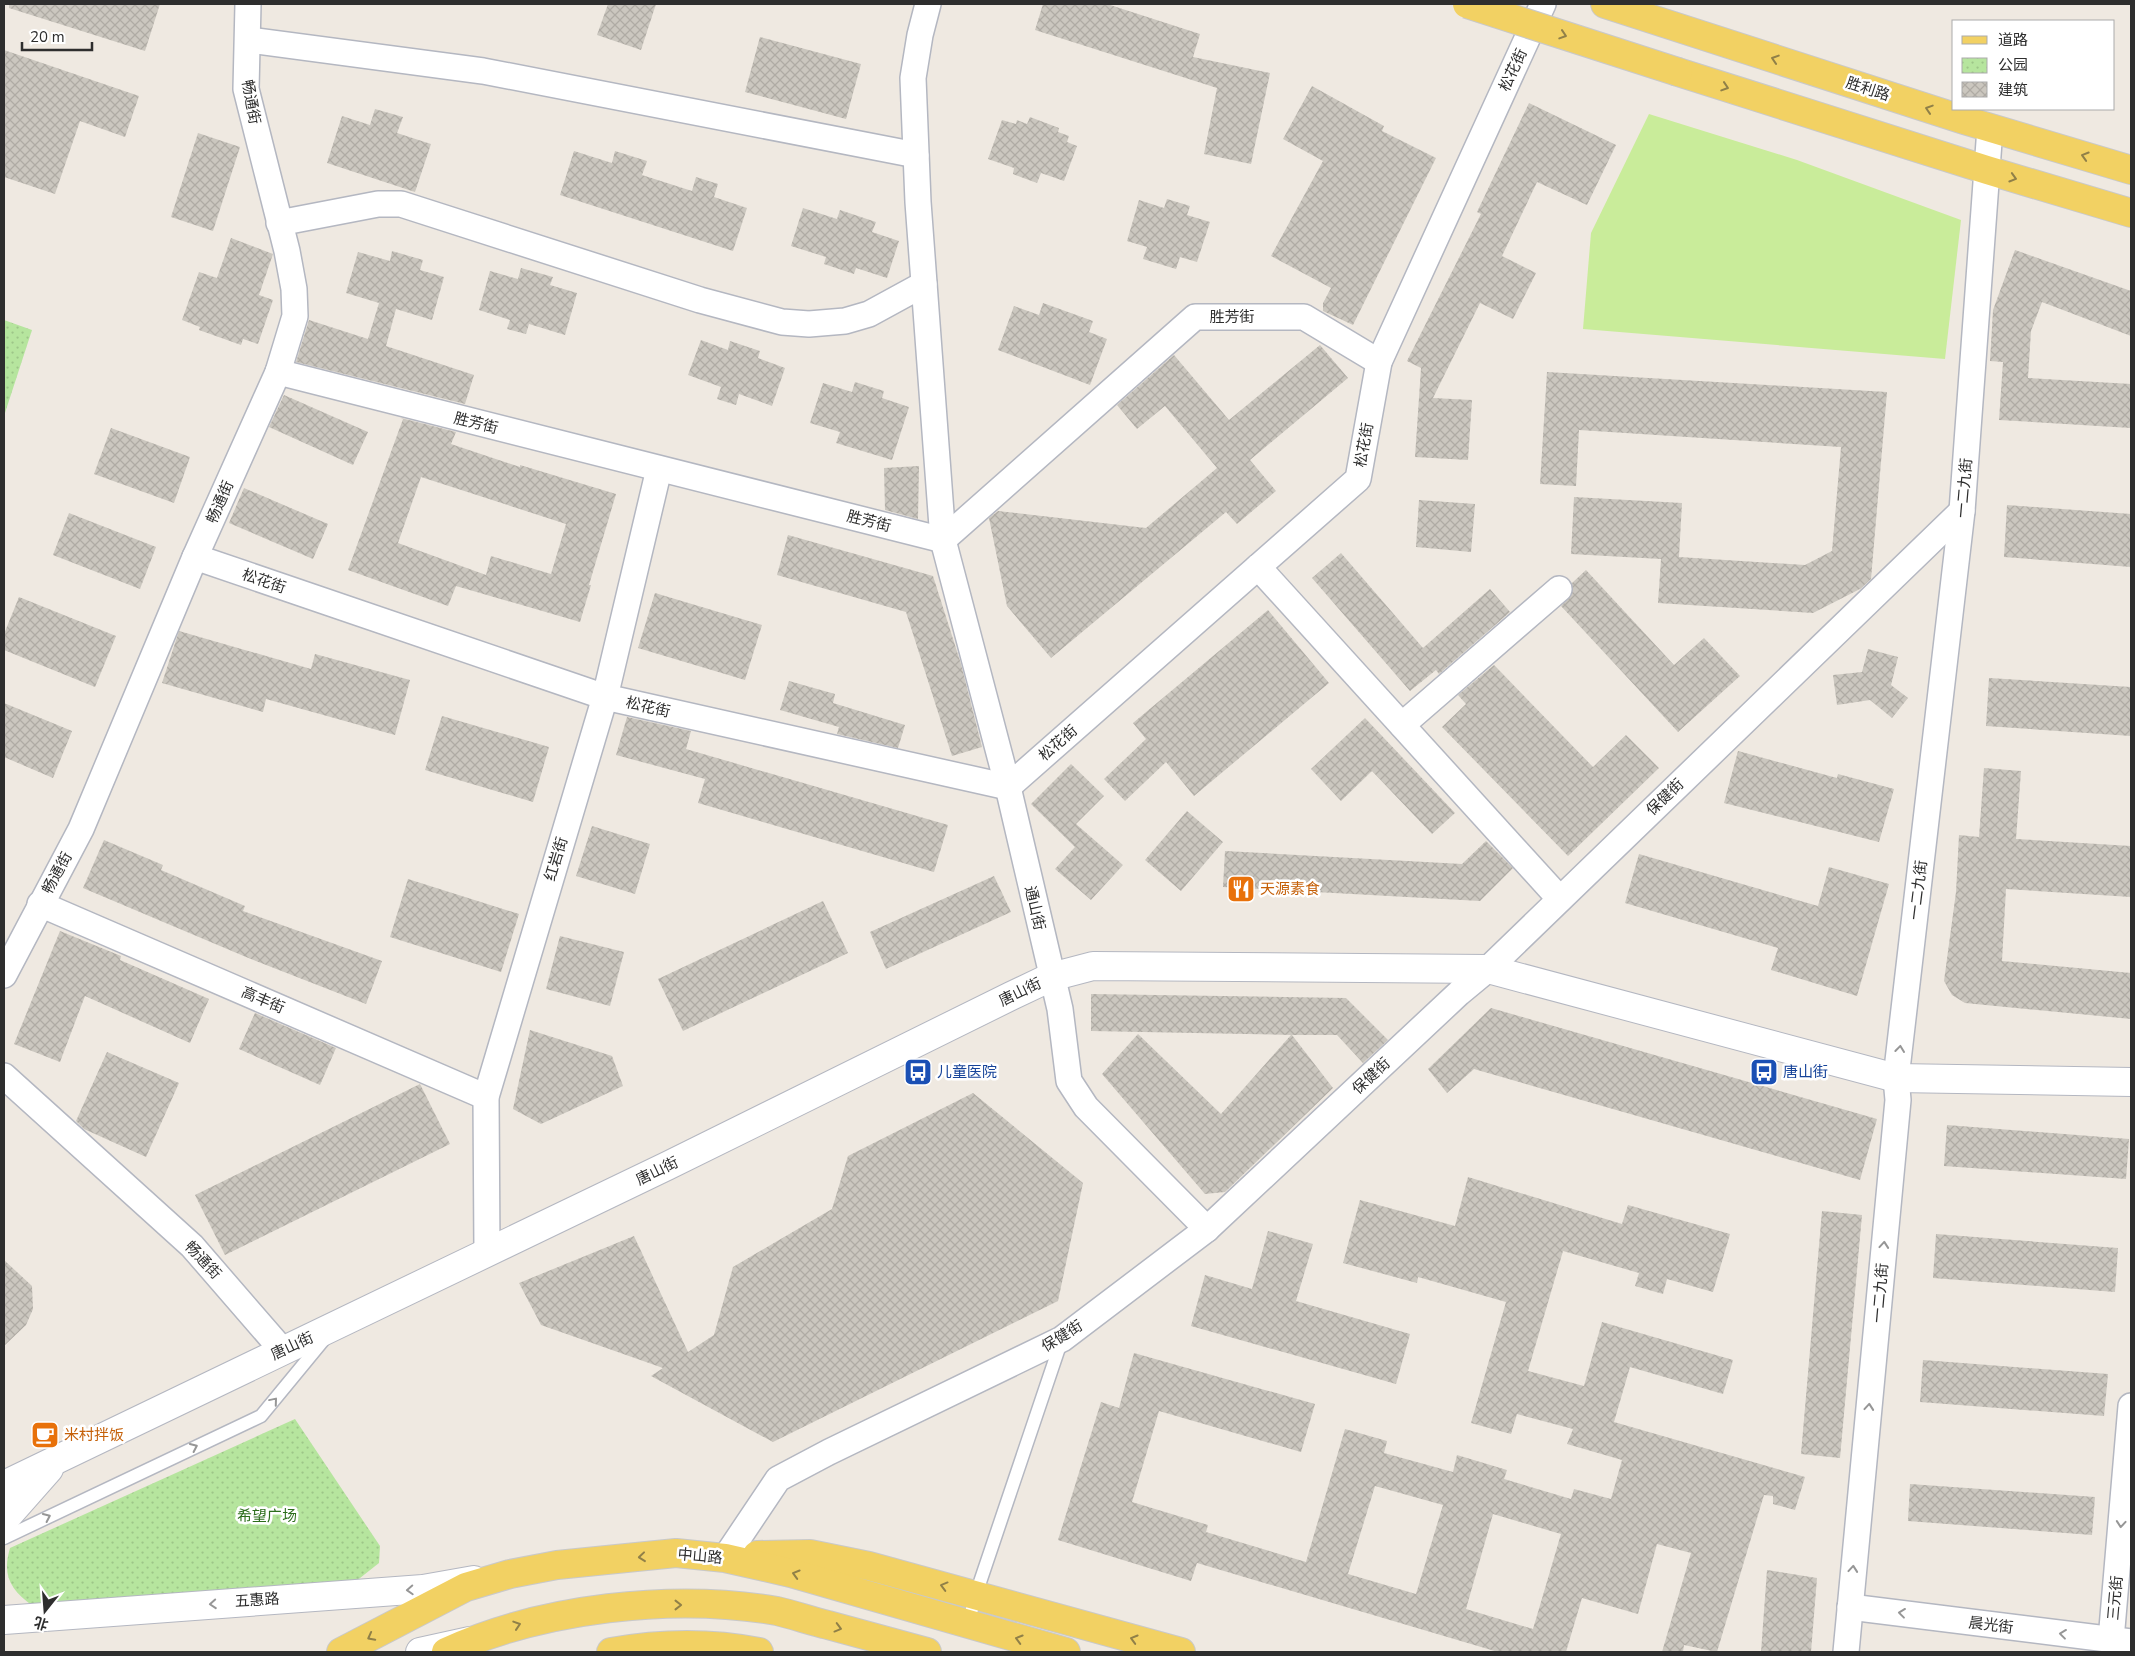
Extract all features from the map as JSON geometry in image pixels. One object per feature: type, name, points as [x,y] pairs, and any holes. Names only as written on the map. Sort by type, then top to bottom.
[{"type":"main road","points":[[1467,4],[1987,170],[2131,213]]},
{"type":"main road","name":"胜利路","points":[[1605,4],[1990,128],[2131,170]]},
{"type":"main road","name":"唐山街","points":[[4,1485],[487,1253],[1051,977],[1093,966],[1488,969],[1896,1078],[2131,1082]]},
{"type":"main road","points":[[4,1520],[58,1460]]},
{"type":"main road","name":"中山路","points":[[341,1652],[466,1586],[557,1564],[676,1553],[726,1558],[790,1573],[1066,1652]]},
{"type":"main road","points":[[726,1558],[770,1554],[810,1554],[868,1566],[976,1594],[1181,1652]]},
{"type":"main road","name":"五惠路","points":[[5,1618],[423,1589],[510,1574]]},
{"type":"main road","points":[[446,1652],[471,1641],[532,1620],[614,1608],[712,1605],[777,1612],[927,1652]]},
{"type":"main road","points":[[420,1652],[471,1641],[496,1652]]},
{"type":"main road","points":[[611,1652],[673,1644],[727,1646],[759,1652]]},
{"type":"street","name":"畅通街","points":[[4,974],[82,829],[195,557],[278,372],[295,316],[294,289],[287,251],[246,89],[246,52],[249,40],[248,4]]},
{"type":"street","name":"通山街","points":[[928,4],[920,35],[913,78],[924,284],[943,540],[1008,787],[1060,1010],[1069,1081],[1086,1107],[1207,1229]]},
{"type":"street","name":"松花街","points":[[195,557],[605,697],[1008,787],[1358,480],[1379,362],[1543,4]]},
{"type":"street","points":[[249,40],[483,71],[916,155]]},
{"type":"street","name":"一二九街","points":[[1846,1652],[1898,1100],[1896,1078],[1962,511],[1990,128]]},
{"type":"street","points":[[279,223],[378,204],[401,204],[700,300],[782,322],[808,324],[845,321],[869,314],[924,284]]},
{"type":"street","name":"胜芳街","points":[[278,372],[943,540],[1195,317],[1304,317],[1379,362]]},
{"type":"street","name":"红岩街","points":[[487,1253],[486,1096],[605,697],[659,469]]},
{"type":"street","name":"保健街","points":[[726,1558],[778,1478],[1062,1339],[1207,1229],[1459,993],[1488,969],[1559,898],[1962,511]]},
{"type":"street","points":[[1258,567],[1559,898]]},
{"type":"street","points":[[1402,725],[1559,589]]},
{"type":"street","name":"高丰街","points":[[40,904],[486,1096]]},
{"type":"street","name":"畅通街","points":[[4,1076],[192,1246],[283,1351]]},
{"type":"street","name":"三元街","points":[[2121,1641],[2131,1406]]},
{"type":"street","name":"晨光街","points":[[1850,1607],[2121,1641]]},
{"type":"lane","points":[[4,1538],[261,1416],[336,1325]]},
{"type":"lane","points":[[968,1624],[976,1594],[1062,1339]]},
{"type":"green space","points":[[1649,114],[1797,160],[1961,220],[1945,359],[1583,329],[1591,233]]},
{"type":"green space","points":[[4,320],[32,330],[4,416]]},
{"type":"green space","name":"希望广场","points":[[295,1419],[380,1546],[379,1563],[355,1582],[33,1606],[14,1588],[10,1581],[7,1566],[10,1548]]},
{"type":"building","points":[[9,4],[160,4],[145,51],[9,8]]},
{"type":"building","points":[[608,4],[656,4],[641,50],[597,35]]},
{"type":"building","points":[[1043,4],[1107,4],[1200,34],[1193,57],[1270,73],[1251,164],[1204,154],[1217,88],[1035,30]]},
{"type":"building","points":[[760,37],[861,64],[846,119],[745,92]]},
{"type":"building","points":[[4,50],[139,96],[125,137],[80,121],[55,194],[4,177]]},
{"type":"building","points":[[1312,86],[1384,126],[1382,131],[1436,158],[1353,325],[1323,311],[1323,303],[1331,288],[1271,256],[1323,161],[1283,139]]},
{"type":"building","points":[[1529,103],[1616,145],[1587,205],[1537,182],[1502,256],[1536,273],[1513,319],[1480,303],[1433,398],[1472,400],[1468,460],[1415,457],[1421,368],[1407,361],[1481,214],[1477,212]]},
{"type":"building","points":[[375,109],[403,117],[397,133],[431,144],[415,192],[327,163],[342,116],[370,125]]},
{"type":"building","points":[[1030,117],[1059,128],[1058,132],[1069,136],[1067,142],[1077,146],[1064,181],[1041,173],[1037,183],[1013,174],[1014,168],[988,159],[1002,120],[1016,124],[1017,120],[1027,124]]},
{"type":"building","points":[[198,133],[240,147],[213,231],[171,217]]},
{"type":"building","points":[[574,151],[612,163],[615,151],[647,161],[642,175],[692,191],[696,177],[718,184],[714,197],[747,208],[733,251],[560,195]]},
{"type":"building","points":[[1167,199],[1190,206],[1187,215],[1210,222],[1197,262],[1180,257],[1176,269],[1143,259],[1147,247],[1127,241],[1139,200],[1164,208]]},
{"type":"building","points":[[803,208],[837,219],[840,210],[876,222],[872,232],[899,241],[887,278],[856,268],[854,274],[824,264],[826,257],[791,246]]},
{"type":"building","points":[[231,238],[273,254],[259,295],[273,300],[258,344],[243,339],[241,345],[199,330],[200,327],[182,320],[199,272],[217,278]]},
{"type":"building","points":[[2015,250],[2131,291],[2131,336],[2042,302],[2031,331],[2028,378],[2131,384],[2131,428],[1999,420],[2003,362],[1990,361],[1993,310]]},
{"type":"building","points":[[392,251],[423,260],[420,270],[444,277],[432,320],[396,309],[386,346],[474,375],[465,404],[296,362],[309,320],[368,339],[379,303],[346,293],[358,252],[390,261]]},
{"type":"building","points":[[521,268],[553,277],[550,285],[577,293],[565,335],[529,324],[526,334],[507,329],[510,320],[479,310],[490,271],[518,279]]},
{"type":"building","points":[[1043,303],[1093,321],[1089,332],[1107,339],[1090,385],[998,350],[1014,306],[1039,315]]},
{"type":"building","points":[[701,340],[728,350],[730,341],[760,351],[758,358],[785,368],[772,406],[739,394],[736,405],[717,399],[721,387],[688,375]]},
{"type":"building","points":[[1320,345],[1348,378],[1250,460],[1276,491],[1237,524],[1226,512],[1051,658],[1007,606],[989,518],[998,511],[1146,528],[1217,468],[1165,406],[1137,429],[1117,405],[1174,355],[1229,420]]},
{"type":"building","points":[[1547,372],[1887,392],[1871,579],[1860,589],[1813,613],[1658,603],[1661,559],[1571,554],[1574,497],[1682,503],[1679,557],[1805,565],[1832,551],[1841,447],[1579,430],[1576,486],[1540,484]]},
{"type":"building","points":[[855,382],[884,391],[882,398],[909,407],[892,460],[836,443],[840,432],[810,423],[823,383],[852,392]]},
{"type":"building","points":[[284,395],[368,432],[353,465],[269,427]]},
{"type":"building","points":[[401,418],[456,432],[451,444],[520,467],[520,465],[616,494],[580,622],[456,586],[448,606],[348,570],[403,419]],"holes":[[[421,477],[566,524],[551,574],[491,556],[486,575],[398,543]]]},
{"type":"building","points":[[111,428],[190,457],[174,503],[94,474]]},
{"type":"building","points":[[919,466],[918,519],[885,510],[884,468]]},
{"type":"building","points":[[244,488],[328,524],[313,559],[229,523]]},
{"type":"building","points":[[1419,500],[1475,504],[1471,552],[1416,547]]},
{"type":"building","points":[[2007,505],[2131,514],[2131,567],[2004,557]]},
{"type":"building","points":[[69,513],[156,547],[140,589],[53,555]]},
{"type":"building","points":[[788,535],[933,576],[961,664],[982,747],[952,756],[906,612],[777,575]]},
{"type":"building","points":[[1341,553],[1423,648],[1490,589],[1510,612],[1439,674],[1436,670],[1410,691],[1312,578]]},
{"type":"building","points":[[1586,570],[1674,665],[1704,638],[1740,676],[1678,732],[1561,606],[1572,594],[1572,583]]},
{"type":"building","points":[[655,593],[762,625],[745,680],[638,648]]},
{"type":"building","points":[[19,597],[116,636],[95,687],[4,650],[4,634]]},
{"type":"building","points":[[1268,610],[1329,683],[1194,796],[1166,762],[1125,801],[1104,779],[1146,739],[1133,723]]},
{"type":"building","points":[[179,631],[311,669],[315,654],[410,680],[395,735],[266,699],[263,712],[162,683]]},
{"type":"building","points":[[1868,649],[1898,657],[1891,685],[1908,698],[1892,718],[1870,700],[1837,705],[1833,675],[1862,672]]},
{"type":"building","points":[[1494,665],[1593,767],[1626,735],[1659,768],[1568,856],[1442,727],[1466,704],[1458,695]]},
{"type":"building","points":[[1989,678],[2131,687],[2131,736],[1986,726]]},
{"type":"building","points":[[789,681],[835,694],[833,703],[905,725],[898,748],[837,734],[839,727],[780,710]]},
{"type":"building","points":[[4,703],[72,731],[53,778],[4,757]]},
{"type":"building","points":[[442,716],[549,747],[533,802],[425,770]]},
{"type":"building","points":[[627,717],[691,731],[686,749],[948,825],[934,872],[698,803],[705,779],[616,755]]},
{"type":"building","points":[[1365,718],[1455,813],[1432,834],[1372,771],[1341,801],[1311,769]]},
{"type":"building","points":[[1738,751],[1837,778],[1838,774],[1894,789],[1879,842],[1724,803]]},
{"type":"building","points":[[1071,764],[1104,796],[1076,824],[1123,865],[1091,900],[1055,869],[1075,847],[1031,804]]},
{"type":"building","points":[[1984,768],[2021,771],[2016,839],[2131,846],[2131,897],[2006,889],[2002,961],[2131,973],[2131,1019],[1965,1003],[1952,995],[1944,981],[1956,892],[1959,835],[1979,837]]},
{"type":"building","points":[[1187,811],[1223,842],[1181,891],[1145,860]]},
{"type":"building","points":[[592,826],[650,844],[635,894],[576,876]]},
{"type":"building","points":[[104,840],[163,865],[161,870],[245,906],[243,911],[382,961],[366,1004],[246,957],[83,888]]},
{"type":"building","points":[[1486,841],[1513,868],[1480,901],[1223,887],[1225,851],[1462,864]]},
{"type":"building","points":[[1639,854],[1818,906],[1829,867],[1889,884],[1857,996],[1771,970],[1778,948],[1625,903]]},
{"type":"building","points":[[994,876],[1011,912],[886,969],[870,932]]},
{"type":"building","points":[[408,879],[519,914],[501,972],[390,937]]},
{"type":"building","points":[[823,901],[848,953],[683,1031],[658,979]]},
{"type":"building","points":[[60,931],[121,956],[120,960],[209,999],[190,1043],[85,996],[60,1062],[14,1044]]},
{"type":"building","points":[[560,936],[624,952],[610,1006],[546,989]]},
{"type":"building","points":[[1091,994],[1346,998],[1388,1040],[1363,1063],[1337,1035],[1292,1035],[1333,1088],[1225,1192],[1205,1194],[1102,1074],[1138,1034],[1221,1114],[1291,1035],[1091,1031]]},
{"type":"building","points":[[1491,1008],[1877,1119],[1860,1180],[1474,1069],[1447,1093],[1428,1069]]},
{"type":"building","points":[[255,1013],[336,1048],[320,1085],[239,1049]]},
{"type":"building","points":[[530,1030],[612,1056],[623,1086],[541,1124],[513,1109]]},
{"type":"building","points":[[107,1052],[179,1083],[146,1157],[84,1129],[76,1121]]},
{"type":"building","points":[[420,1084],[450,1144],[225,1255],[195,1195]]},
{"type":"building","points":[[973,1093],[1083,1183],[1058,1301],[773,1442],[651,1376],[663,1368],[541,1325],[519,1283],[634,1236],[688,1352],[714,1335],[733,1267],[832,1209],[848,1156]]},
{"type":"building","points":[[1947,1125],[2129,1139],[2126,1179],[1944,1166]]},
{"type":"building","points":[[1468,1177],[1622,1224],[1628,1205],[1730,1234],[1713,1292],[1667,1279],[1663,1294],[1635,1286],[1639,1273],[1563,1251],[1528,1371],[1584,1386],[1602,1322],[1733,1360],[1723,1394],[1630,1367],[1614,1422],[1805,1477],[1795,1510],[1773,1504],[1773,1496],[1764,1495],[1717,1652],[1684,1645],[1683,1652],[1662,1652],[1691,1553],[1657,1544],[1638,1614],[1582,1598],[1566,1652],[1498,1652],[1197,1563],[1191,1581],[1058,1540],[1101,1402],[1119,1408],[1134,1353],[1315,1404],[1301,1452],[1159,1411],[1132,1502],[1208,1525],[1206,1532],[1306,1562],[1345,1429],[1387,1441],[1384,1453],[1453,1472],[1457,1455],[1507,1470],[1504,1479],[1571,1499],[1574,1489],[1611,1499],[1622,1460],[1567,1444],[1573,1429],[1517,1414],[1511,1434],[1471,1423],[1506,1302],[1418,1277],[1417,1283],[1343,1263],[1360,1200],[1455,1226]],"holes":[[[1375,1486],[1443,1505],[1416,1594],[1348,1574]],[[1493,1514],[1561,1534],[1533,1629],[1466,1609]]]},
{"type":"building","points":[[1822,1211],[1862,1215],[1840,1458],[1801,1454]]},
{"type":"building","points":[[1268,1231],[1313,1244],[1296,1301],[1410,1334],[1396,1384],[1191,1326],[1205,1275],[1252,1289]]},
{"type":"building","points":[[1936,1234],[2118,1248],[2115,1292],[1933,1278]]},
{"type":"building","points":[[4,1260],[32,1286],[33,1309],[26,1325],[4,1346]]},
{"type":"building","points":[[1923,1360],[2108,1374],[2104,1416],[1920,1402]]},
{"type":"building","points":[[1910,1484],[2095,1497],[2092,1535],[1908,1521]]},
{"type":"building","points":[[1767,1570],[1817,1578],[1811,1652],[1761,1652]]},
{"type":"place","name":"天源素食","points":[[1241,889]]},
{"type":"place","name":"儿童医院","points":[[918,1072]]},
{"type":"place","name":"唐山街","points":[[1764,1072]]},
{"type":"place","name":"米村拌饭","points":[[45,1435]]}]
